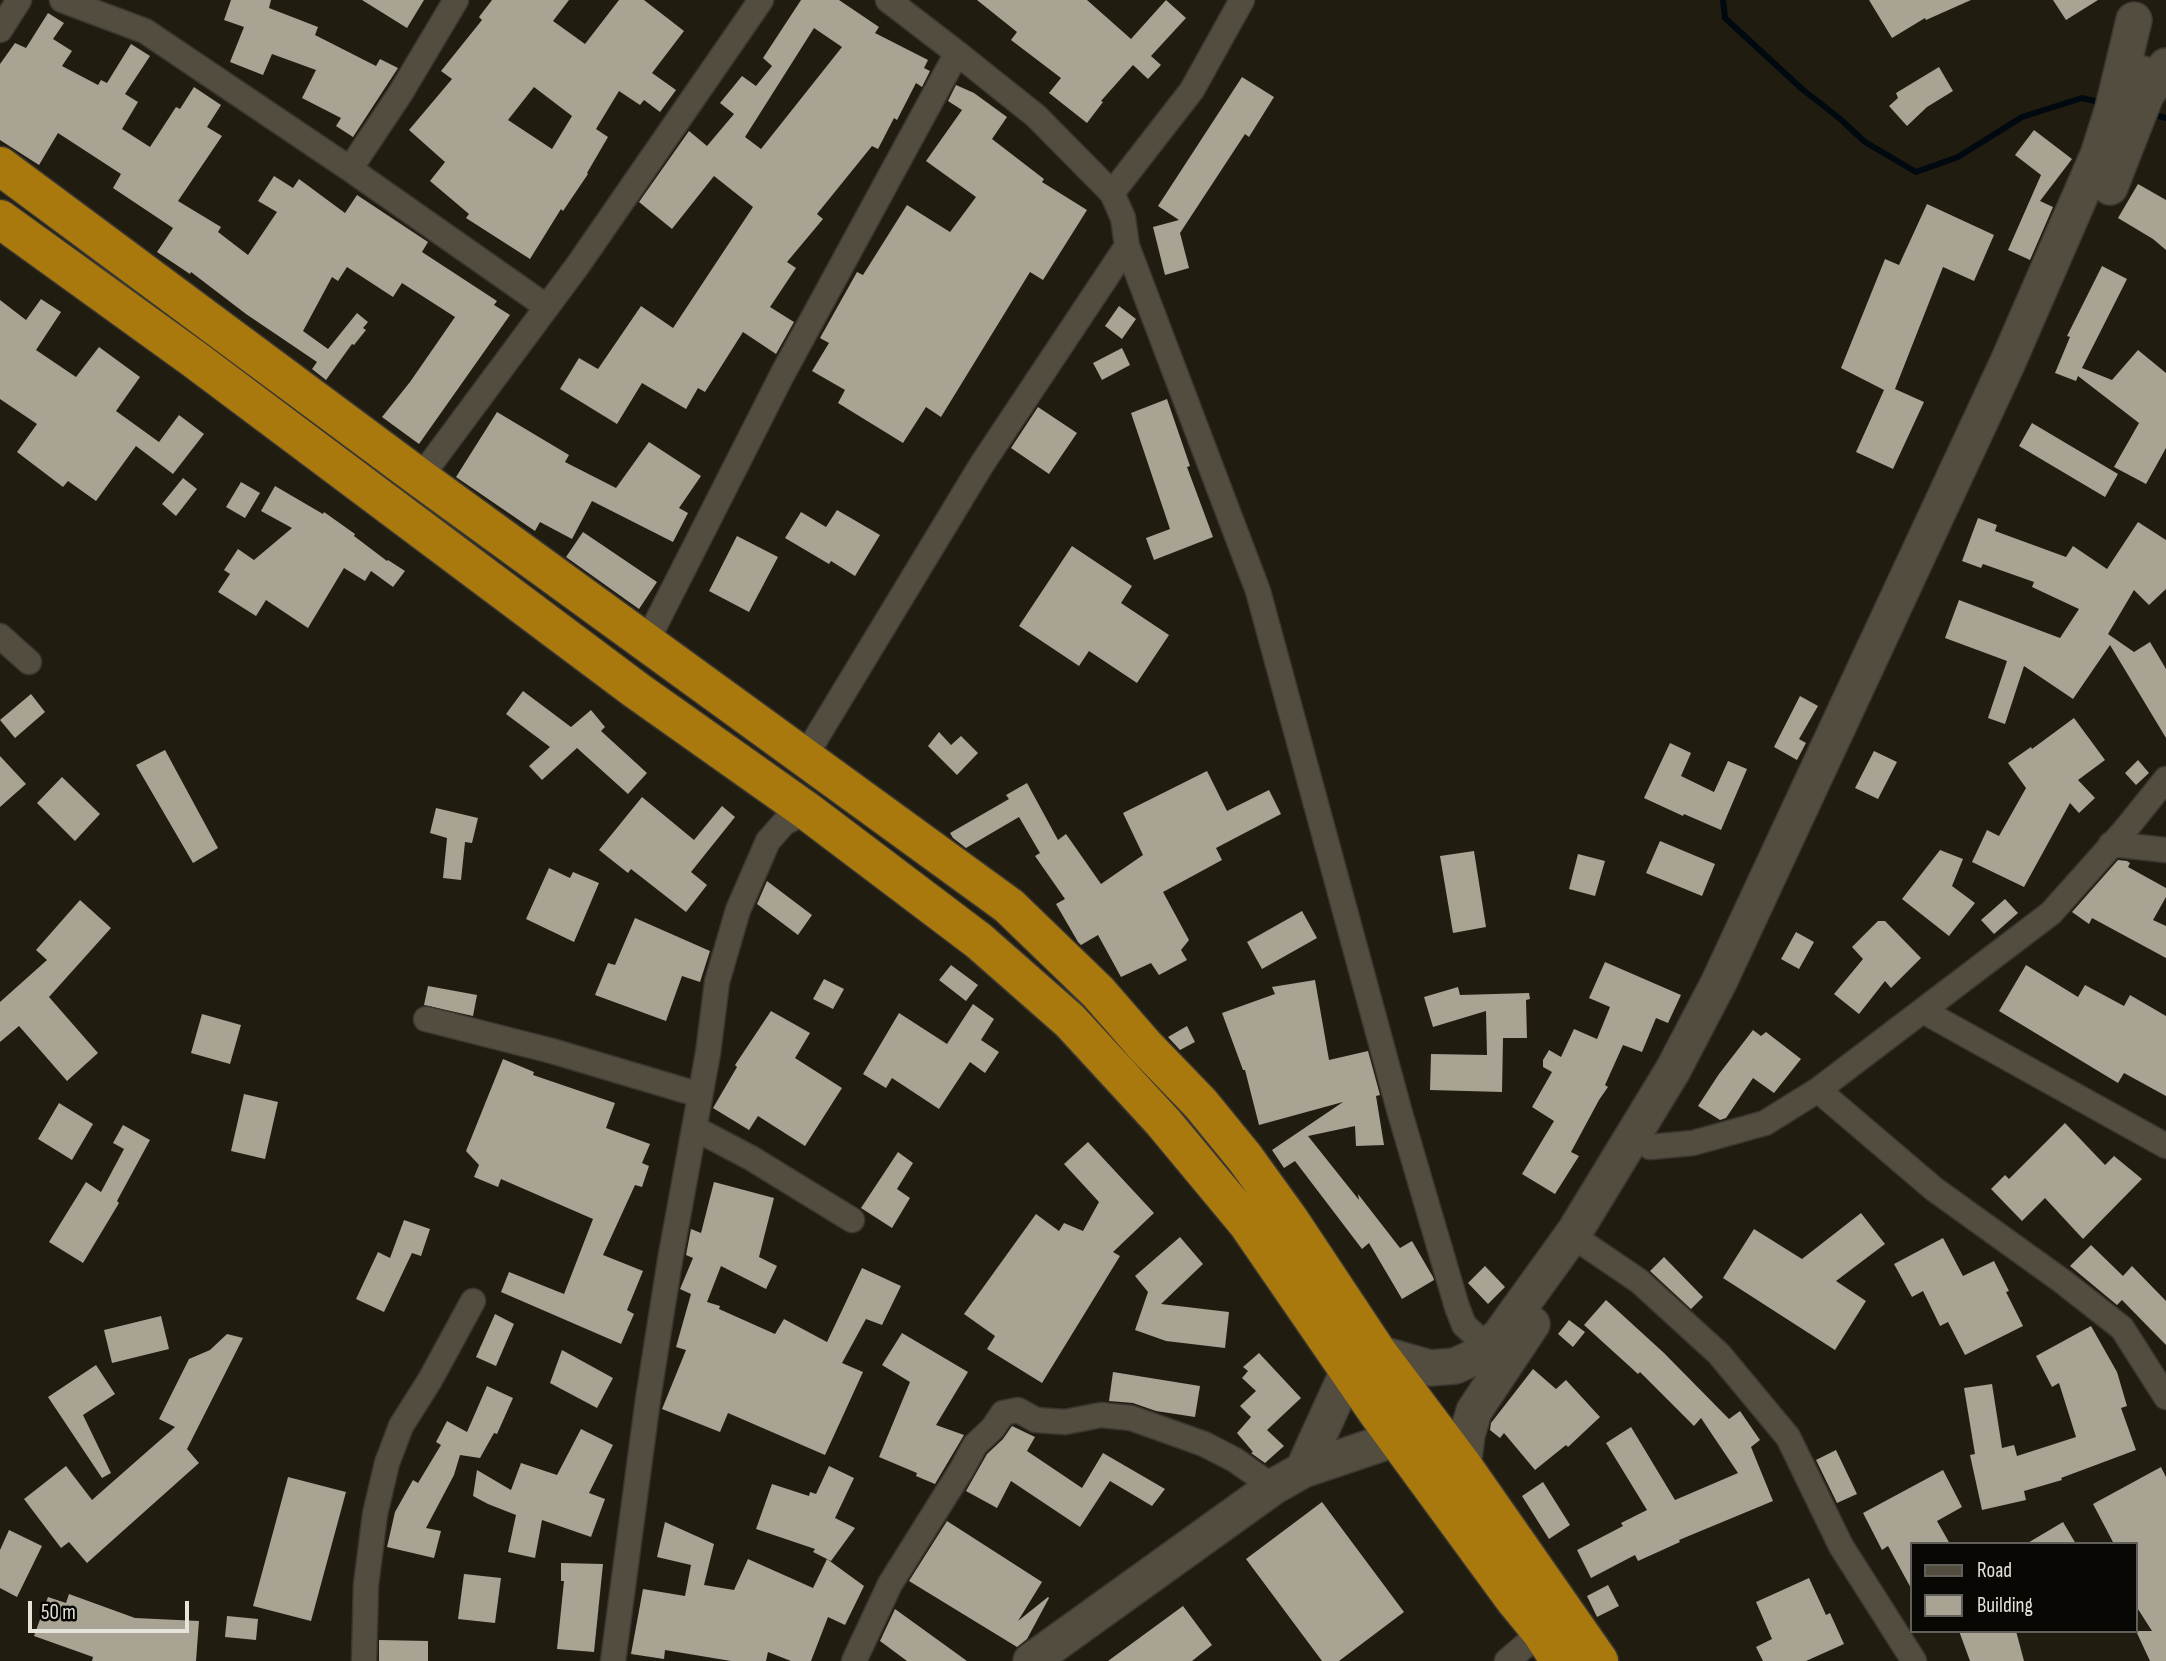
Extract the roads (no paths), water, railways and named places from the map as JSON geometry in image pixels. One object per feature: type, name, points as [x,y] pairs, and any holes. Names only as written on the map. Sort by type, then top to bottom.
[{"type":"highway","points":[[0,166],[420,478],[1009,906],[1098,992],[1200,1104],[1245,1158],[1363,1361],[1398,1437],[1514,1600],[1551,1646]]},
{"type":"highway","points":[[0,219],[142,320],[636,690],[807,811],[979,941],[1070,1021],[1163,1122],[1363,1361],[1463,1466],[1599,1661]]},
{"type":"highway","points":[[357,481],[381,449]]},
{"type":"street","points":[[0,30],[19,0]]},
{"type":"street","points":[[62,0],[145,31],[350,169],[547,307]]},
{"type":"street","points":[[350,169],[400,94],[456,0]]},
{"type":"street","points":[[420,478],[639,180],[761,0]]},
{"type":"street","points":[[888,0],[1035,116],[1112,193],[1124,218],[1127,246],[1258,591],[1400,1113],[1457,1307],[1464,1325],[1487,1346]]},
{"type":"street","points":[[1112,193],[1192,90],[1242,0]]},
{"type":"street","points":[[1463,1466],[1474,1410],[1650,1147],[1707,1048],[1765,933],[2118,169],[2131,103],[2133,10]]},
{"type":"street","points":[[647,641],[782,375],[957,53]]},
{"type":"street","points":[[1303,1470],[1363,1361],[1443,1367],[1455,1366],[1477,1356],[1500,1335],[1575,1231],[1673,1070],[1719,982],[2007,364],[2098,155],[2131,103],[2166,66]]},
{"type":"street","points":[[804,758],[982,464],[1127,246]]},
{"type":"street","points":[[0,636],[29,662]]},
{"type":"street","points":[[1650,1147],[1693,1143],[1765,1123],[1818,1090],[2051,913],[2166,779]]},
{"type":"street","points":[[613,1661],[652,1374],[708,1054],[717,982],[738,910],[768,841],[784,823],[807,811]]},
{"type":"street","points":[[2111,844],[2166,850]]},
{"type":"street","points":[[1923,1010],[2166,1146]]},
{"type":"street","points":[[426,1019],[552,1051],[700,1096]]},
{"type":"street","points":[[1818,1090],[1934,1189],[2122,1328],[2166,1397]]},
{"type":"street","points":[[694,1128],[751,1158],[852,1220]]},
{"type":"street","points":[[1586,1245],[1639,1281],[1719,1354],[1788,1437],[1841,1546],[1914,1661]]},
{"type":"street","points":[[364,1661],[366,1585],[375,1514],[387,1463],[401,1426],[430,1380],[473,1301]]},
{"type":"street","points":[[855,1661],[890,1584],[975,1445],[1003,1413],[1018,1410],[1036,1420],[1065,1422],[1101,1415],[1131,1418],[1204,1444],[1235,1460],[1273,1487]]},
{"type":"street","points":[[1031,1661],[1273,1487],[1303,1470],[1398,1437]]},
{"type":"street","points":[[1507,1661],[1551,1646]]},
{"type":"waterway","points":[[1723,0],[1725,18],[1802,89],[1865,142],[1916,172],[1958,157],[2022,117],[2082,98],[2103,103]]},
{"type":"waterway","points":[[2151,114],[2166,118]]}]
